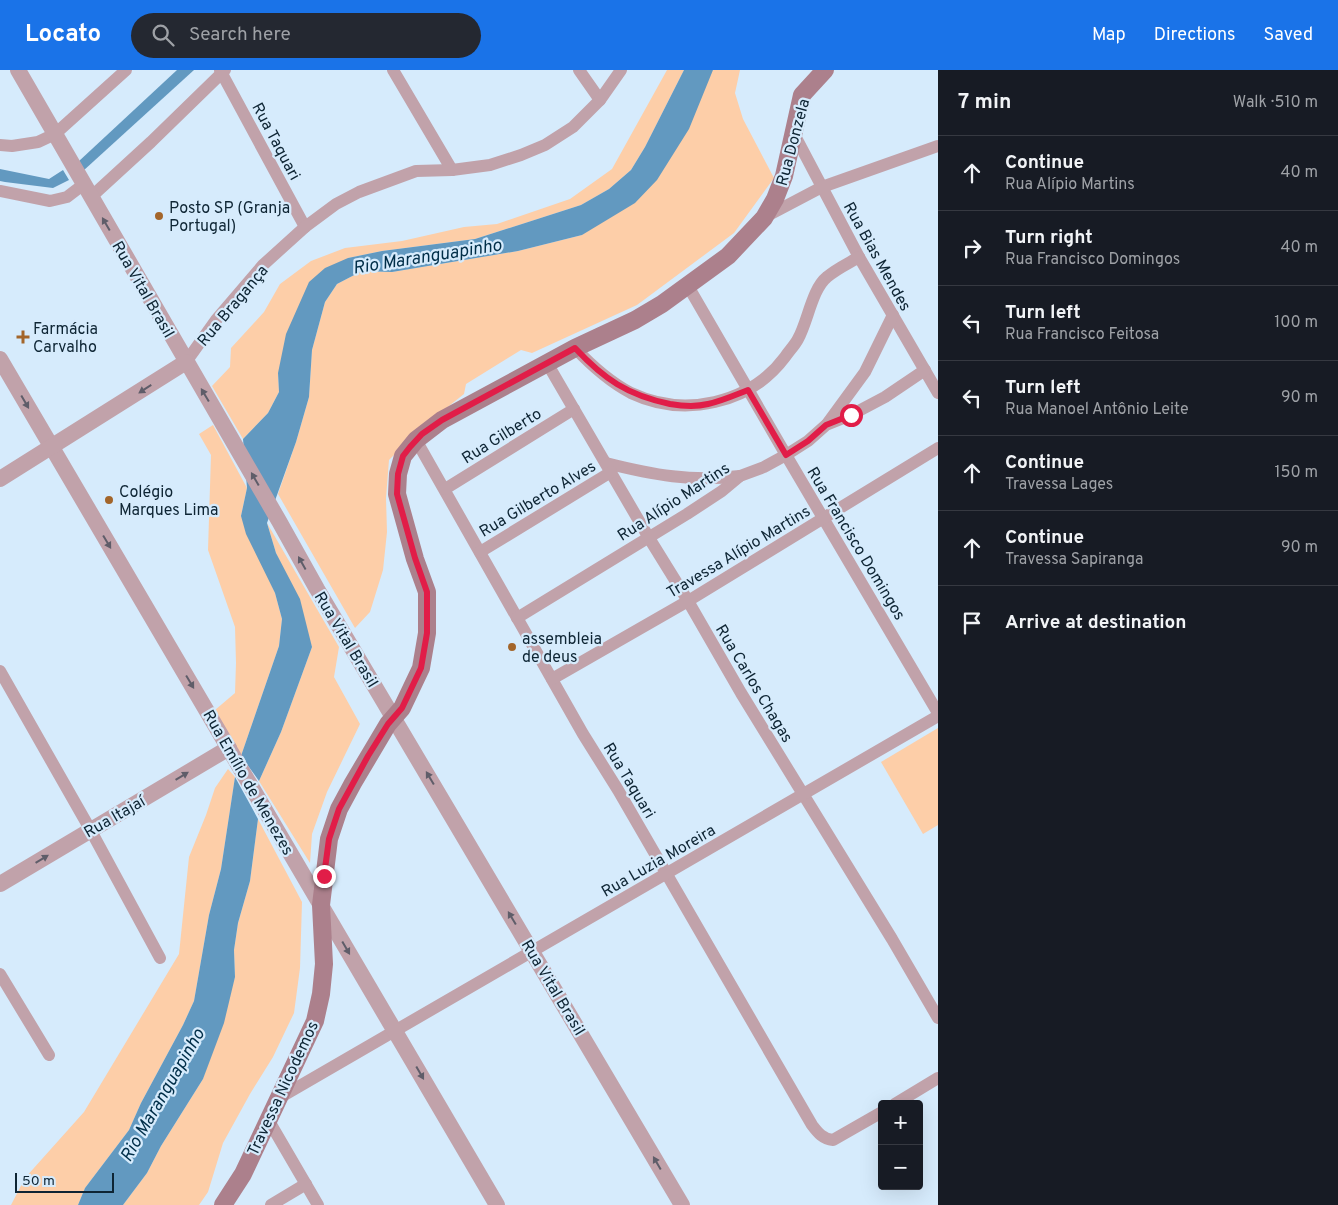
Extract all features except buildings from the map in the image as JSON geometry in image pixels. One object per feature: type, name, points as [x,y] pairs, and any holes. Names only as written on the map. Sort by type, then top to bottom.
[{"type":"main road","name":"Rua Donzela","points":[[416,440],[442,420],[575,348],[635,320],[688,286],[728,256],[764,218],[775,199],[784,176],[802,95],[825,70]]},
{"type":"main road","name":"Travessa Nicodemos","points":[[223,1205],[243,1174],[315,1021],[321,994],[324,964],[321,906],[329,839],[339,809],[368,756],[393,716],[402,708],[421,668],[427,633],[427,592],[415,558],[397,494],[398,474],[403,456],[416,440]]},
{"type":"street","name":"Rua Vital Brasil","points":[[18,70],[317,589],[682,1205]]},
{"type":"street","points":[[0,145],[12,146],[38,142],[55,134],[126,70]]},
{"type":"street","points":[[393,70],[452,170]]},
{"type":"street","points":[[579,70],[600,100]]},
{"type":"street","name":"Rua Bragança","points":[[0,479],[186,362],[240,289],[304,227],[336,204],[359,192],[416,171],[452,170],[490,165],[545,145],[573,127],[600,100],[621,70]]},
{"type":"street","points":[[0,191],[50,201],[87,191],[152,142],[222,71]]},
{"type":"street","name":"Rua Taquari","points":[[222,71],[304,227]]},
{"type":"street","name":"Rua Bias Mendes","points":[[793,132],[859,257],[938,393]]},
{"type":"street","points":[[764,218],[822,187],[938,146]]},
{"type":"street","points":[[575,348],[609,379],[632,393],[657,401],[684,406],[707,405],[748,390],[769,376],[798,339],[818,288],[826,277],[859,257]]},
{"type":"street","name":"Rua Francisco Domingos","points":[[688,286],[938,714]]},
{"type":"street","points":[[826,425],[865,372],[893,315]]},
{"type":"street","name":"Rua Emílio de Menezes","points":[[0,360],[497,1205]]},
{"type":"street","name":"Rua Carlos Chagas","points":[[547,363],[648,538],[938,1018]]},
{"type":"street","name":"Rua Alípio Martins","points":[[517,618],[722,491],[740,476],[764,467],[786,455],[808,441],[826,425],[851,415],[885,397],[925,370]]},
{"type":"street","name":"Rua Gilberto","points":[[445,489],[574,409]]},
{"type":"street","name":"Rua Taquari","points":[[416,440],[583,734],[618,790],[812,1125],[827,1140],[833,1140],[878,1114]]},
{"type":"street","name":"Travessa Alípio Martins","points":[[552,679],[688,602],[938,448]]},
{"type":"street","name":"Rua Gilberto Alves","points":[[480,552],[608,467],[659,476],[714,479],[740,476]]},
{"type":"street","points":[[0,671],[90,829],[160,958]]},
{"type":"street","name":"Rua Luzia Moreira","points":[[279,1098],[667,874],[938,714]]},
{"type":"street","name":"Rua Itajaí","points":[[0,884],[90,829],[233,755]]},
{"type":"street","points":[[0,974],[49,1055]]},
{"type":"street","points":[[902,1100],[938,1078]]},
{"type":"street","points":[[269,1121],[318,1205]]},
{"type":"street","points":[[271,1205],[306,1184]]},
{"type":"shaded area","points":[[667,70],[684,70],[645,147],[631,170],[609,189],[581,205],[475,239],[382,251],[348,258],[278,373],[279,392],[268,413],[243,439],[212,386],[230,367],[231,348],[264,312],[280,284],[311,261],[345,248],[402,241],[464,227],[497,224],[570,199],[612,169]]},
{"type":"shaded area","points":[[713,70],[740,70],[735,93],[743,119],[774,178],[734,233],[637,305],[532,353],[521,350],[466,384],[464,394],[420,429],[389,460],[386,498],[387,532],[383,570],[370,612],[355,628],[278,494],[309,397],[312,350],[325,302],[337,284],[362,271],[392,272],[518,251],[582,235]]},
{"type":"shaded area","points":[[213,425],[247,488],[241,516],[275,593],[282,619],[279,646],[241,756],[215,710],[235,693],[236,663],[235,627],[208,550],[211,455],[199,434]]},
{"type":"shaded area","points":[[267,523],[339,647],[334,677],[360,724],[327,792],[312,834],[310,863],[259,781],[281,732],[312,647],[285,572],[276,553]]},
{"type":"shaded area","points":[[938,728],[938,825],[923,834],[881,762]]},
{"type":"shaded area","points":[[228,769],[235,777],[221,869],[209,915],[194,1001],[183,1025],[141,1103],[129,1130],[85,1188],[78,1205],[11,1205],[25,1178],[84,1112],[179,954],[189,857],[215,788]]},
{"type":"shaded area","points":[[258,819],[302,902],[300,968],[294,1013],[273,1057],[223,1143],[208,1192],[199,1205],[123,1205],[147,1173],[161,1146],[203,1079],[235,977],[234,950],[238,923],[250,881]]},
{"type":"water","points":[[177,70],[194,70],[83,171],[78,162]]},
{"type":"water","name":"Rio Maranguapinho","points":[[684,70],[713,70],[689,129],[657,180],[635,203],[582,235],[518,251],[392,272],[362,271],[337,284],[325,302],[312,350],[309,397],[296,442],[267,523],[276,553],[300,599],[312,647],[281,732],[259,781],[241,756],[279,646],[282,619],[275,593],[246,534],[241,516],[247,488],[243,439],[268,413],[279,392],[278,373],[286,334],[309,282],[325,268],[348,258],[382,251],[475,239],[581,205],[609,189],[631,170],[645,147]]},
{"type":"water","points":[[0,169],[49,179],[63,170],[69,180],[53,188],[5,182],[0,181]]},
{"type":"water","name":"Rio Maranguapinho","points":[[235,777],[258,819],[250,881],[238,923],[234,950],[235,977],[224,1023],[203,1079],[161,1146],[147,1173],[123,1205],[78,1205],[85,1188],[129,1130],[194,1001],[209,915],[221,869]]},
{"type":"place","name":"Posto SP (Granja Portugal)","points":[[159,216]]},
{"type":"place","name":"Farmácia Carvalho","points":[[23,337]]},
{"type":"place","name":"Colégio Marques Lima","points":[[109,500]]},
{"type":"place","name":"assembleia de deus","points":[[512,647]]},
{"type":"route","points":[[324,876],[329,839],[339,809],[368,756],[393,716],[402,708],[421,668],[427,633],[427,592],[415,558],[397,494],[398,474],[403,456],[422,434],[442,420],[575,348],[609,379],[632,393],[657,401],[684,406],[707,405],[748,390],[786,455],[808,441],[826,425],[851,415]]}]
